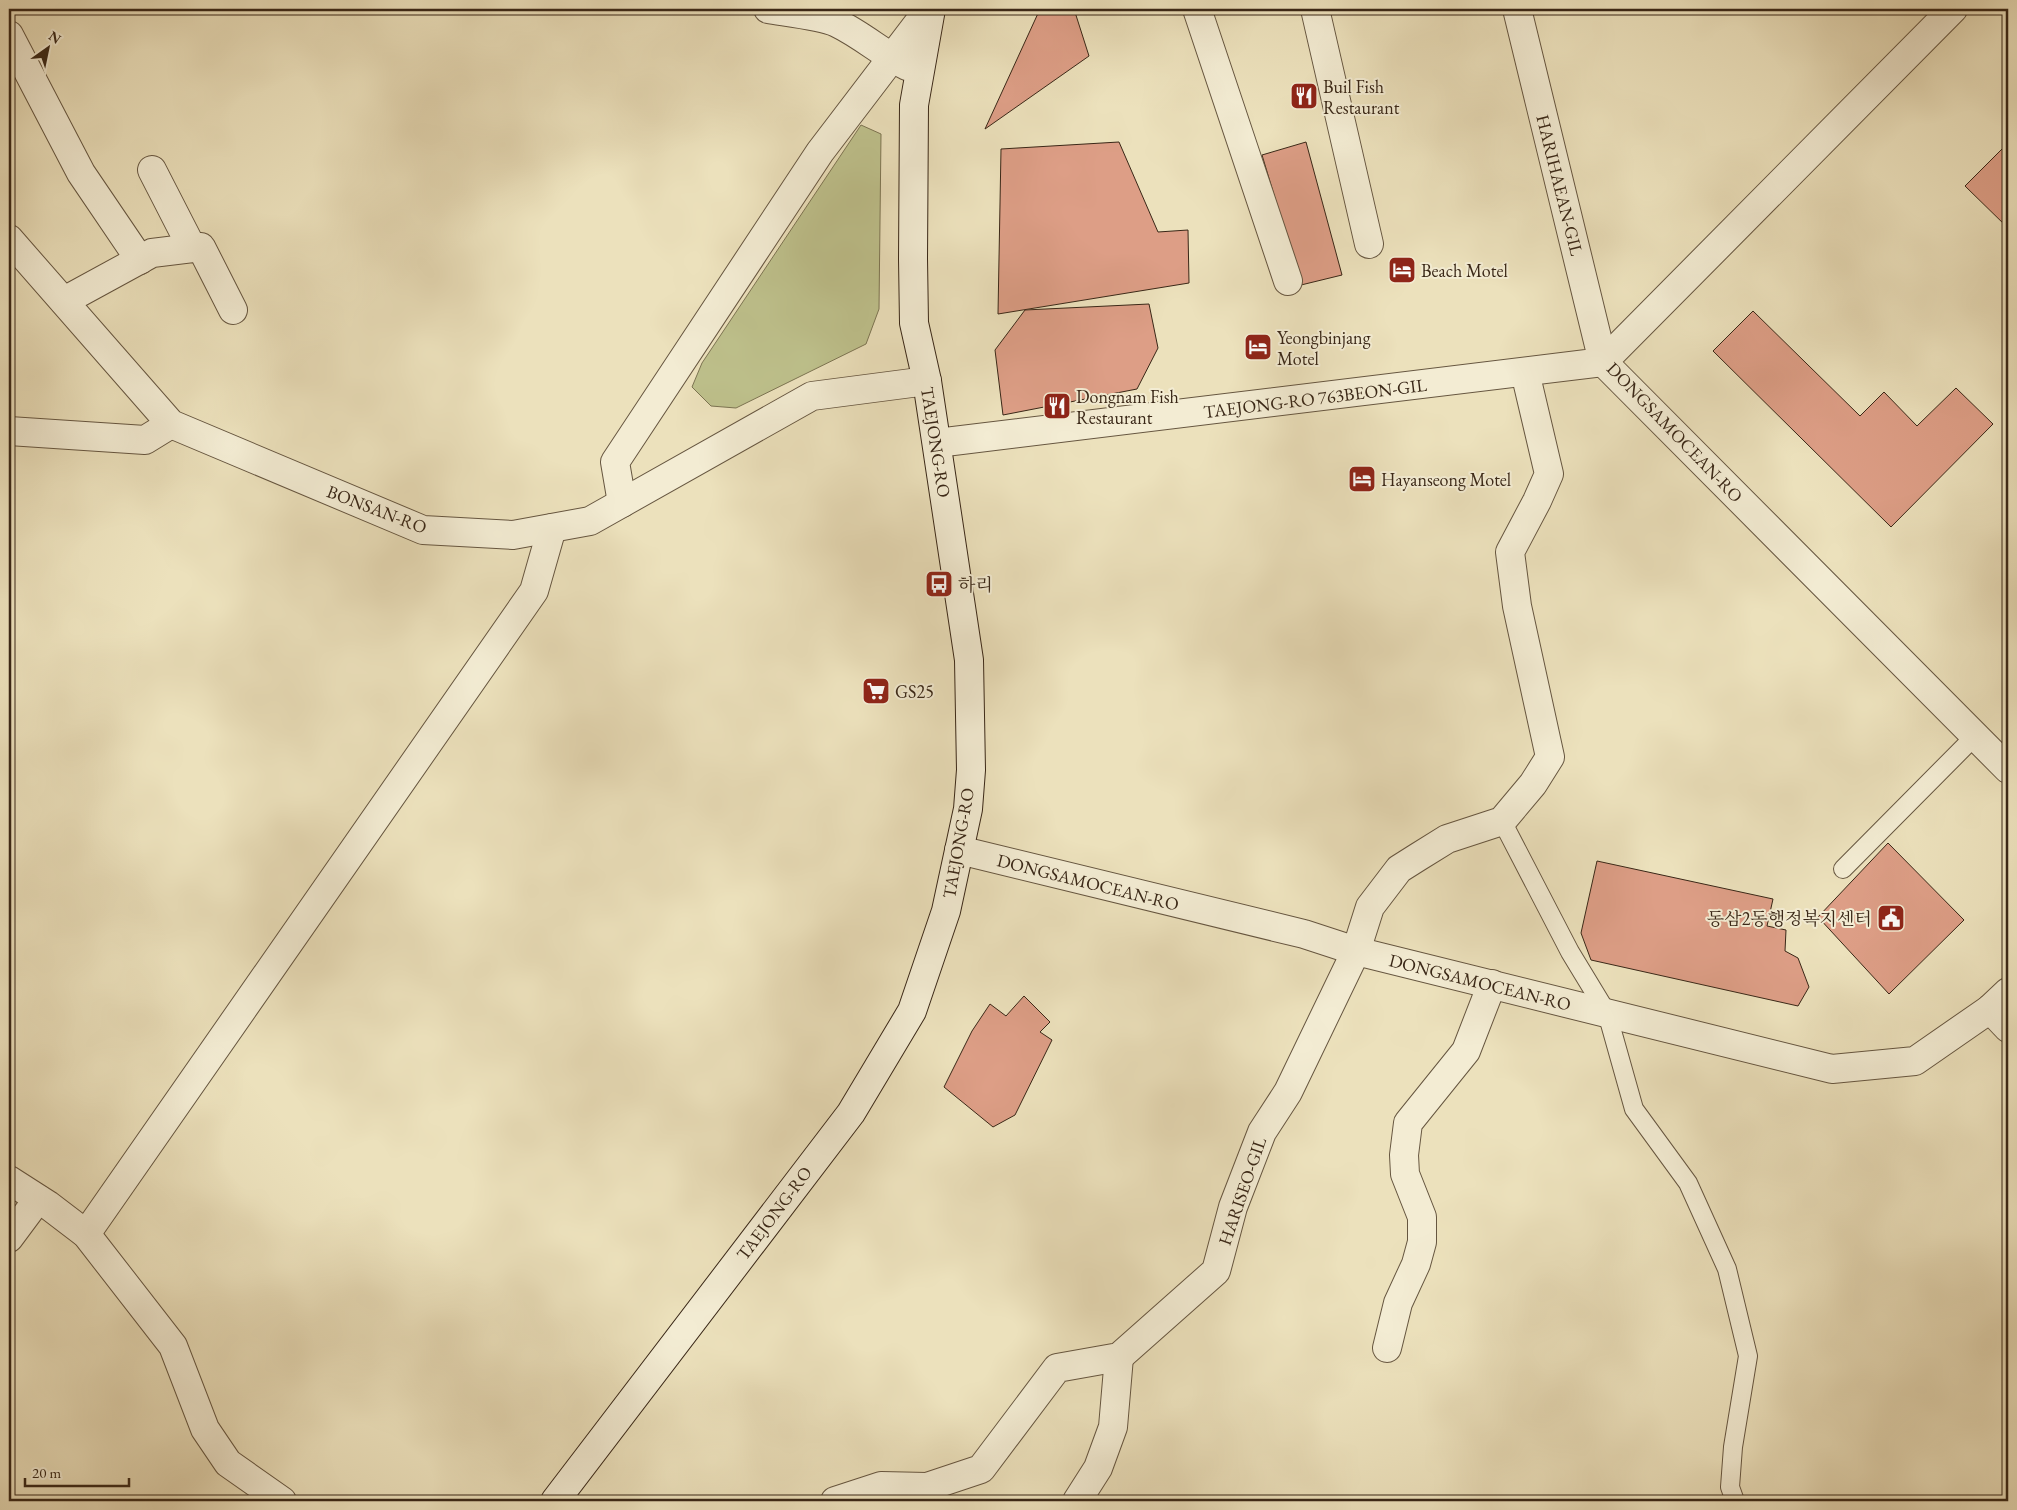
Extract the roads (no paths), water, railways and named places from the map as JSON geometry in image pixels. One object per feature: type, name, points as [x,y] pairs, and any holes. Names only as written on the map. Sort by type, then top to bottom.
[{"type":"street","points":[[768,9],[835,22],[868,40],[891,58],[920,72]]},
{"type":"street","points":[[622,503],[615,462],[820,152],[930,9]]},
{"type":"street","name":"TAEJONG-RO","points":[[555,1501],[851,1112],[912,1011],[946,911],[968,809],[971,770],[969,660],[927,381],[914,323],[914,105],[930,9]]},
{"type":"street","points":[[1197,9],[1288,281]]},
{"type":"street","points":[[1315,9],[1369,244]]},
{"type":"street","name":"HARIHAEAN-GIL","points":[[1517,9],[1603,362]]},
{"type":"street","name":"DONGSAMOCEAN-RO","points":[[1953,9],[1603,362],[2008,769]]},
{"type":"street","points":[[9,35],[81,173],[140,260]]},
{"type":"street","points":[[152,170],[192,248]]},
{"type":"street","name":"BONSAN-RO","points":[[9,239],[171,424],[423,530],[513,535],[590,521],[812,396],[927,381]]},
{"type":"street","points":[[64,301],[152,253],[201,247],[233,310]]},
{"type":"street","name":"TAEJONG-RO 763BEON-GIL","points":[[937,444],[1603,362]]},
{"type":"street","points":[[1502,821],[1533,784],[1550,757],[1517,606],[1510,552],[1549,474],[1525,372]]},
{"type":"street","points":[[9,431],[145,440],[171,424]]},
{"type":"street","points":[[86,1234],[534,591],[552,528]]},
{"type":"street","name":"HARISEO-GIL","points":[[1119,1357],[1216,1271],[1234,1207],[1262,1132],[1288,1092],[1356,951],[1370,907],[1399,869],[1447,839],[1502,821]]},
{"type":"street","name":"DONGSAMOCEAN-RO","points":[[959,850],[1304,934],[1356,951],[1832,1069],[1916,1061],[2002,1010]]},
{"type":"street","points":[[1387,1348],[1398,1303],[1416,1264],[1422,1242],[1422,1217],[1405,1174],[1404,1155],[1408,1123],[1466,1052],[1492,984]]},
{"type":"street","points":[[9,1180],[86,1234],[173,1346],[205,1429],[228,1462],[282,1501]]},
{"type":"street","points":[[9,1238],[38,1199]]},
{"type":"street","points":[[835,1501],[881,1486],[927,1487],[981,1469],[1057,1368],[1119,1357],[1113,1427],[1098,1468],[1077,1501]]},
{"type":"lane","points":[[1843,869],[1976,736]]},
{"type":"lane","points":[[1502,821],[1570,952],[1607,1013],[1634,1109],[1688,1183],[1727,1269],[1748,1356],[1733,1447],[1730,1487],[1735,1501]]},
{"type":"place","name":"Buil Fish Restaurant","points":[[1304,96]]},
{"type":"place","name":"Beach Motel","points":[[1402,270]]},
{"type":"place","name":"Yeongbinjang Motel","points":[[1258,347]]},
{"type":"place","name":"Dongnam Fish Restaurant","points":[[1057,406]]},
{"type":"place","name":"Hayanseong Motel","points":[[1362,479]]},
{"type":"place","name":"하리","points":[[939,584]]},
{"type":"place","name":"GS25","points":[[876,691]]},
{"type":"place","name":"동삼2동행정복지센터","points":[[1891,918]]}]
